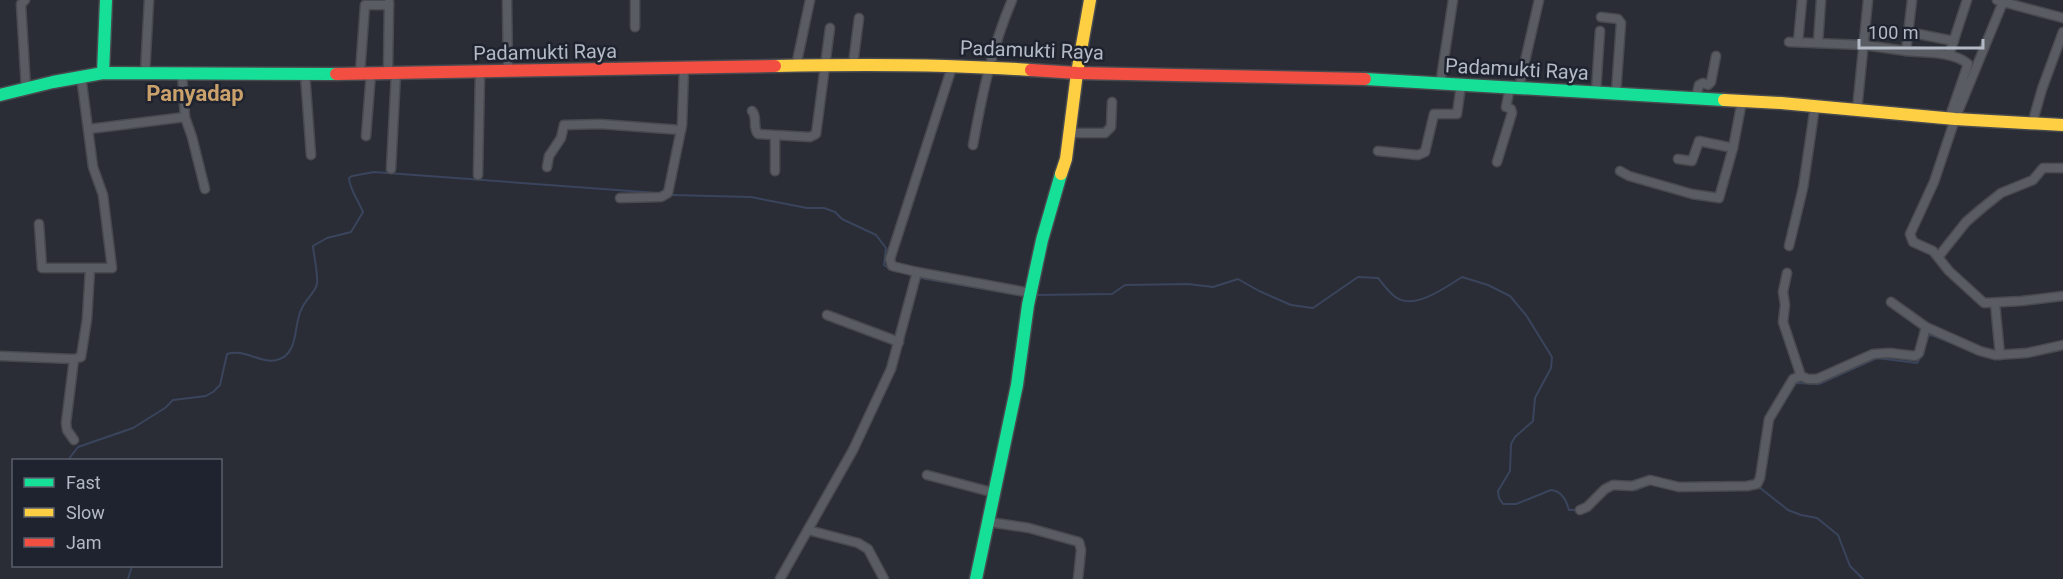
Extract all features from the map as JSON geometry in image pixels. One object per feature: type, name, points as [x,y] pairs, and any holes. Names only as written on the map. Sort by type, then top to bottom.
[{"type":"street","points":[[23,0],[26,89]]},
{"type":"street","points":[[103,73],[106,0]]},
{"type":"street","points":[[145,74],[149,0]]},
{"type":"street","points":[[507,0],[508,72]]},
{"type":"street","points":[[635,0],[635,27]]},
{"type":"street","points":[[796,66],[810,0]]},
{"type":"street","points":[[973,145],[988,67],[1012,0]]},
{"type":"street","points":[[976,579],[1017,385],[1031,293],[1042,240],[1066,159],[1077,73],[1090,0]]},
{"type":"street","points":[[1440,85],[1453,0]]},
{"type":"street","points":[[1497,162],[1512,112],[1506,107],[1515,87],[1539,0]]},
{"type":"street","points":[[1802,0],[1794,42],[1864,45],[1949,55],[1966,61],[1969,65],[1934,182],[1910,234],[1913,242],[1933,251],[1949,271],[1980,301],[1988,304],[2063,296]]},
{"type":"street","points":[[1818,43],[1821,0]]},
{"type":"street","points":[[1857,110],[1868,0]]},
{"type":"street","points":[[1906,51],[1912,0]]},
{"type":"street","points":[[1949,55],[1964,1]]},
{"type":"street","points":[[1952,119],[2000,1],[2063,18]]},
{"type":"street","points":[[366,136],[365,2],[389,3],[392,73],[391,169]]},
{"type":"street","points":[[1601,17],[1618,18],[1621,23],[1616,93]]},
{"type":"street","points":[[853,64],[859,18]]},
{"type":"street","points":[[752,111],[756,133],[810,137],[816,134],[830,28]]},
{"type":"street","points":[[1596,92],[1600,31]]},
{"type":"street","points":[[1908,32],[1954,41]]},
{"type":"street","points":[[2032,124],[2063,32]]},
{"type":"street","points":[[1696,98],[1699,85],[1703,83],[1708,85],[1711,82],[1716,56]]},
{"type":"street","name":"Padamukti Raya","points":[[0,95],[103,73],[508,72],[853,64],[988,67],[1077,73],[1362,79],[1742,101],[1952,119],[2063,125]]},
{"type":"street","points":[[952,67],[890,259],[892,266],[917,273],[1031,293]]},
{"type":"street","points":[[620,198],[661,197],[668,193],[681,130],[684,69]]},
{"type":"street","points":[[478,175],[480,72]]},
{"type":"street","points":[[182,74],[185,117],[205,189]]},
{"type":"street","points":[[305,74],[311,155]]},
{"type":"street","points":[[39,224],[41,268],[90,270],[112,267],[103,195],[93,167],[82,78]]},
{"type":"street","points":[[1378,151],[1418,155],[1425,152],[1434,114],[1457,114],[1461,85]]},
{"type":"street","points":[[1620,171],[1629,176],[1692,195],[1717,198],[1733,148],[1742,101]]},
{"type":"street","points":[[1069,133],[1106,133],[1111,128],[1112,102]]},
{"type":"street","points":[[1790,246],[1803,188],[1815,106]]},
{"type":"street","points":[[89,129],[185,117]]},
{"type":"street","points":[[547,167],[549,156],[561,138],[564,125],[600,124],[681,130]]},
{"type":"street","points":[[775,136],[775,171]]},
{"type":"street","points":[[1678,159],[1692,160],[1699,141],[1733,148]]},
{"type":"street","points":[[1939,256],[1966,222],[2001,193],[2033,180],[2043,168],[2063,168]]},
{"type":"street","points":[[0,356],[74,359],[81,357],[90,270]]},
{"type":"street","points":[[780,579],[853,450],[891,369],[917,273]]},
{"type":"street","points":[[1787,273],[1783,292],[1784,326],[1801,376]]},
{"type":"street","points":[[1891,302],[1926,327],[1980,351],[2000,355],[2063,345]]},
{"type":"street","points":[[1995,303],[2000,355]]},
{"type":"street","points":[[827,315],[899,342]]},
{"type":"street","points":[[1580,510],[1587,507],[1605,489],[1613,485],[1632,486],[1650,480],[1678,487],[1757,484],[1760,478],[1769,419],[1793,379],[1801,376],[1817,379],[1872,354],[1890,353],[1915,356],[1919,353],[1926,327]]},
{"type":"street","points":[[74,359],[66,423],[67,430],[74,440]]},
{"type":"street","points":[[927,475],[995,493]]},
{"type":"street","points":[[989,522],[1029,528],[1079,542],[1081,550],[1078,579]]},
{"type":"street","points":[[808,530],[858,543],[868,549],[884,579]]},
{"type":"waterway","points":[[69,459],[78,447],[133,428],[165,408],[173,400],[206,396],[213,392],[220,385],[227,354],[240,353],[271,361],[284,357],[293,345],[299,314],[317,284],[313,246],[327,238],[351,232],[363,212],[351,186],[349,178],[352,176],[374,172],[657,193]]},
{"type":"waterway","points":[[671,195],[751,197],[807,208],[824,208],[876,235],[886,248],[884,265],[889,268]]},
{"type":"waterway","points":[[905,273],[926,279],[1020,295]]},
{"type":"waterway","points":[[1035,295],[1112,294],[1125,285],[1188,284],[1213,287],[1238,279],[1291,305],[1313,308],[1358,277],[1378,278],[1394,296],[1410,301],[1420,300],[1438,292],[1462,277],[1488,285],[1510,296],[1526,315],[1552,357],[1551,368],[1535,398],[1533,421],[1515,437],[1511,444],[1510,471],[1498,491],[1499,498],[1503,504],[1516,504],[1551,490],[1563,497],[1569,510],[1577,510]]},
{"type":"waterway","points":[[1927,338],[1927,335],[1934,336],[1959,346]]},
{"type":"waterway","points":[[1773,419],[1796,383],[1819,384],[1877,358],[1917,363],[1922,355]]},
{"type":"waterway","points":[[1631,490],[1642,487]]},
{"type":"waterway","points":[[1759,487],[1788,510],[1817,518],[1838,535],[1850,566],[1863,579]]},
{"type":"waterway","points":[[128,579],[132,567]]},
{"type":"traffic: fast","points":[[103,73],[106,0]]},
{"type":"traffic: fast","points":[[0,95],[103,73],[336,74]]},
{"type":"traffic: fast","points":[[1365,79],[1724,100]]},
{"type":"traffic: fast","points":[[976,579],[1017,385],[1028,305],[1042,240],[1061,174]]},
{"type":"traffic: slow","points":[[1061,174],[1066,159],[1077,73],[1090,0]]},
{"type":"traffic: slow","points":[[775,66],[903,65],[1031,70]]},
{"type":"traffic: slow","points":[[1724,100],[1955,119],[2063,125]]},
{"type":"traffic: jam","points":[[336,74],[775,66]]},
{"type":"traffic: jam","points":[[1031,70],[1365,79]]},
{"type":"district","name":"Panyadap","points":[[195,93]]}]
